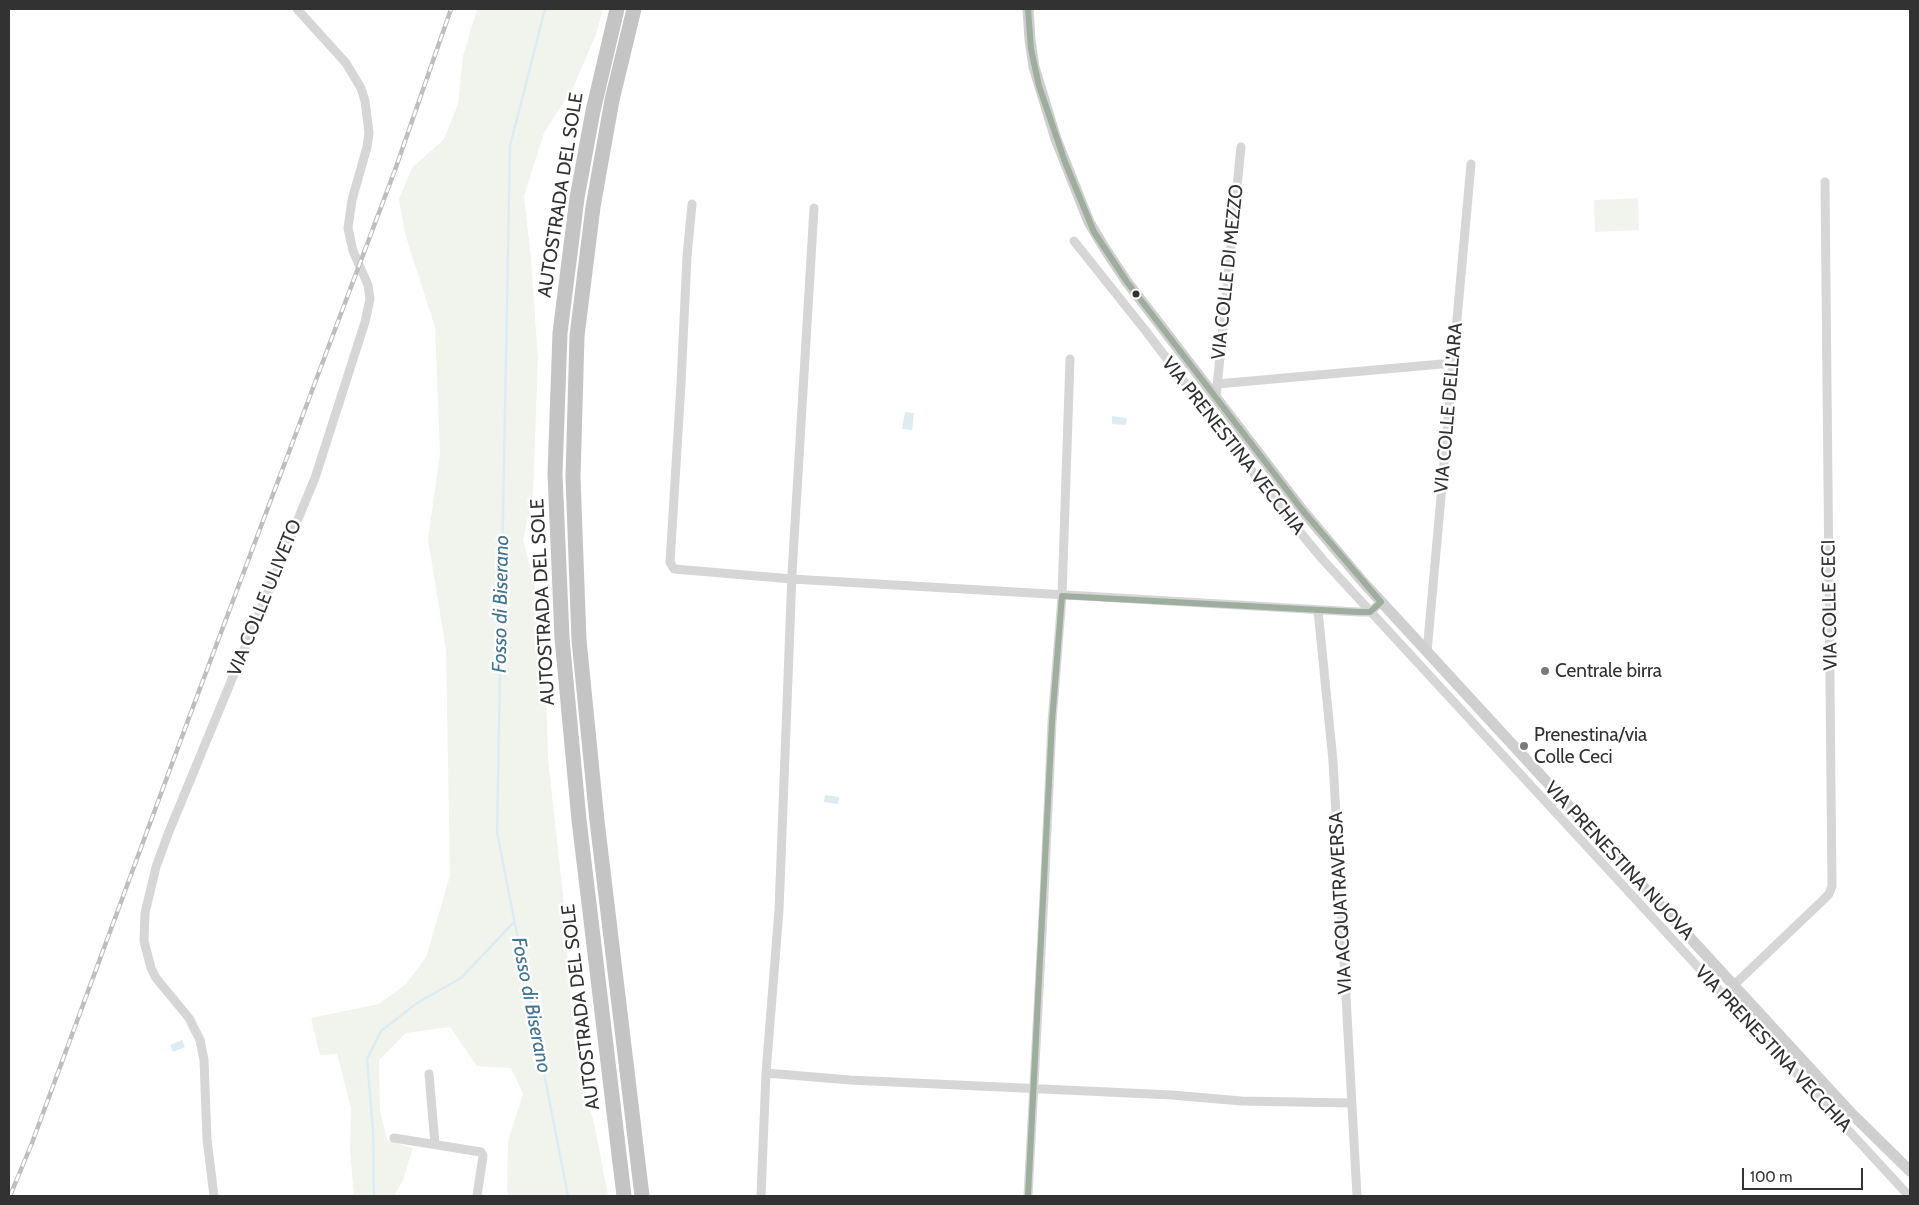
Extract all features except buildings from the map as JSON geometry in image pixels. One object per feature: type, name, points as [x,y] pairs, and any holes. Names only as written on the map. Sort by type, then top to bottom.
[{"type":"highway","name":"AUTOSTRADA DEL SOLE","points":[[617,9],[593,111],[577,198],[560,333],[556,474],[563,648],[579,820],[624,1196]]},
{"type":"highway","name":"AUTOSTRADA DEL SOLE","points":[[634,9],[610,110],[593,207],[577,336],[573,477],[579,640],[597,821],[642,1196]]},
{"type":"main road","name":"VIA PRENESTINA NUOVA","points":[[1028,9],[1031,49],[1039,86],[1056,139],[1089,222],[1128,282],[1308,517],[1381,602],[1852,1114],[1910,1171]]},
{"type":"street","name":"VIA COLLE ULIVETO","points":[[214,1196],[209,1164],[204,1060],[201,1045],[189,1018],[156,978],[151,968],[144,941],[145,913],[156,867],[168,834],[315,478],[365,322],[370,299],[368,285],[353,251],[348,228],[352,200],[367,147],[368,133],[365,101],[361,88],[346,63],[297,9]]},
{"type":"street","name":"VIA COLLE DI MEZZO","points":[[1216,397],[1241,146]]},
{"type":"street","name":"VIA COLLE DELL'ARA","points":[[1427,652],[1471,164]]},
{"type":"street","name":"VIA COLLE CECI","points":[[1734,985],[1829,894],[1832,886],[1826,182]]},
{"type":"street","points":[[692,204],[686,256],[670,563],[677,570],[1062,596],[1318,610],[1370,612],[1381,602]]},
{"type":"street","points":[[760,1196],[766,1073],[779,910],[792,579],[814,208]]},
{"type":"street","name":"VIA PRENESTINA VECCHIA","points":[[1074,241],[1146,330],[1279,507],[1318,555],[1909,1196]]},
{"type":"street","points":[[1028,1196],[1052,722],[1062,596],[1070,359]]},
{"type":"street","points":[[1217,384],[1453,363]]},
{"type":"street","name":"VIA ACQUATRAVERSA","points":[[1318,610],[1333,762],[1357,1196]]},
{"type":"street","points":[[766,1073],[850,1080],[1172,1095],[1241,1101],[1351,1102]]},
{"type":"street","points":[[429,1074],[436,1144]]},
{"type":"street","points":[[394,1138],[482,1153],[477,1196]]},
{"type":"shaded area","points":[[477,9],[603,9],[596,34],[574,86],[544,133],[524,196],[531,258],[538,359],[533,493],[523,540],[544,621],[548,758],[564,905],[570,996],[578,1061],[595,1128],[608,1196],[509,1196],[507,1192],[508,1141],[523,1094],[511,1068],[477,1066],[450,1027],[406,1033],[379,1060],[380,1110],[387,1140],[413,1148],[403,1180],[394,1196],[354,1196],[350,1150],[351,1108],[337,1054],[320,1055],[311,1018],[379,1004],[406,984],[426,957],[450,876],[446,650],[428,539],[440,454],[435,327],[405,234],[399,199],[412,168],[444,139],[458,104],[463,56]]},
{"type":"shaded area","points":[[1638,198],[1639,230],[1595,232],[1594,200]]},
{"type":"shaded area","points":[[905,412],[914,413],[912,430],[902,429]]},
{"type":"shaded area","points":[[1112,416],[1127,418],[1126,425],[1112,424]]},
{"type":"shaded area","points":[[825,795],[839,797],[838,804],[824,802]]},
{"type":"shaded area","points":[[182,1040],[185,1047],[173,1052],[170,1045]]},
{"type":"waterway","name":"Fosso di Biserano","points":[[545,9],[510,146],[497,832],[568,1196]]},
{"type":"waterway","points":[[374,1196],[373,1130],[367,1059],[381,1031],[417,1003],[461,978],[514,922]]},
{"type":"railway","points":[[10,1196],[32,1143],[190,715],[395,170],[451,9]]},
{"type":"transit line","points":[[1028,9],[1031,49],[1039,86],[1065,162],[1094,232],[1127,282],[1303,511],[1381,602],[1370,612],[1358,612],[1062,596],[1052,722],[1028,1196]]},
{"type":"place","name":"Centrale birra","points":[[1545,671]]},
{"type":"place","name":"Prenestina/via Colle Ceci","points":[[1524,746]]}]
